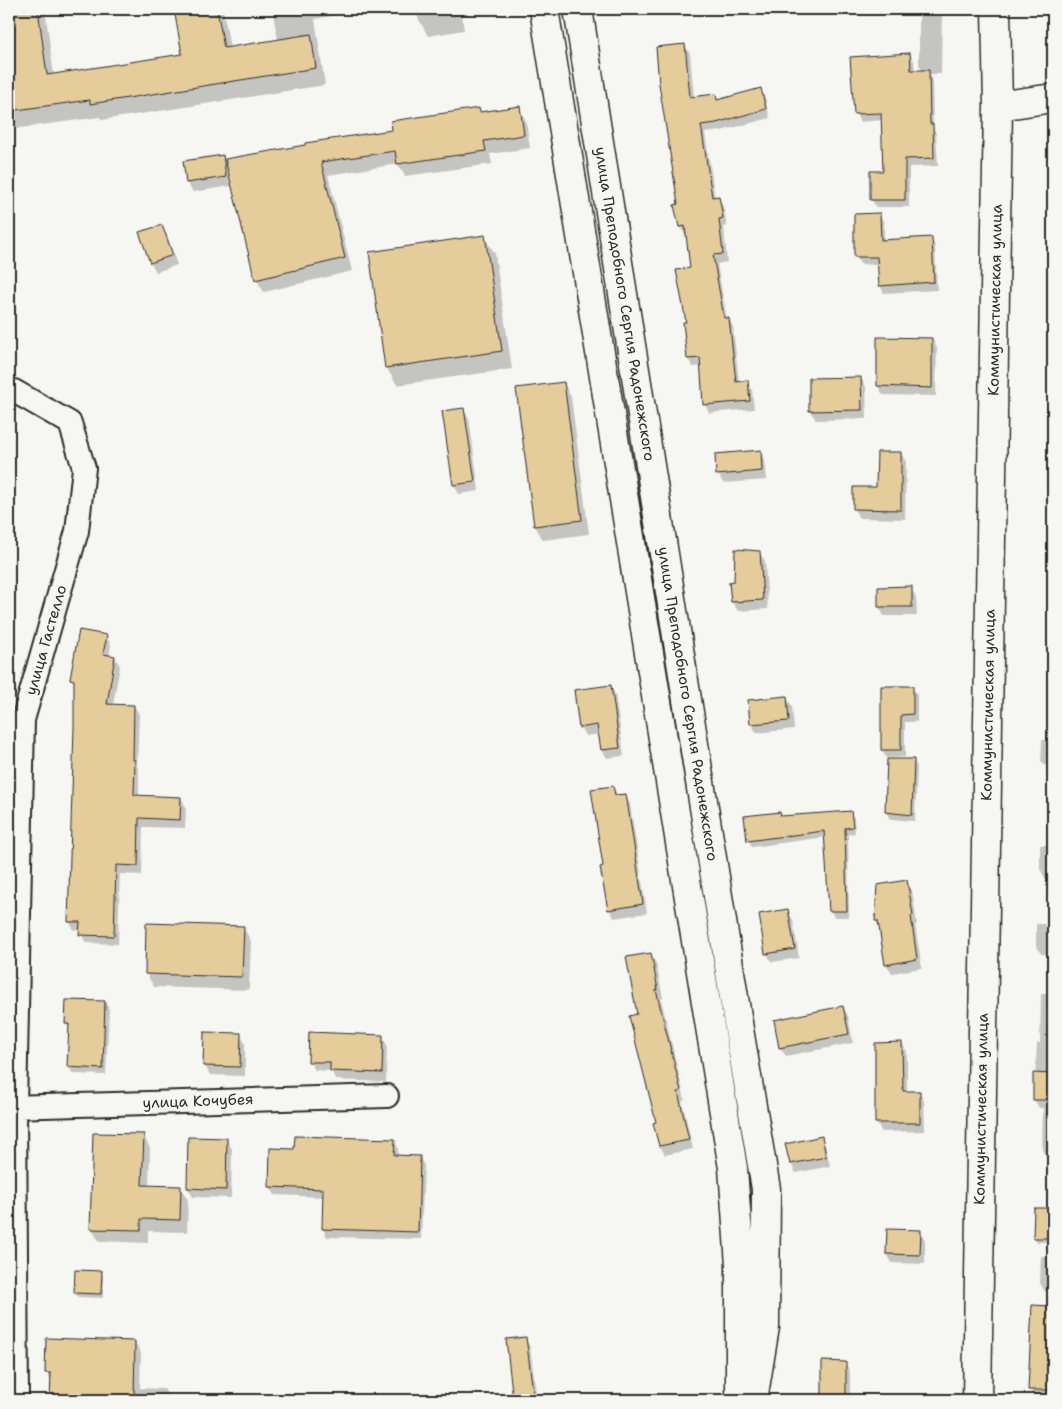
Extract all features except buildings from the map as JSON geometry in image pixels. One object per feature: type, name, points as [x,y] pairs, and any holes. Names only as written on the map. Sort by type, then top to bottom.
[{"type":"street","name":"улица Преподобного Сергия Радонежского","points":[[544,9],[733,1168],[740,1265],[740,1400]]},
{"type":"street","name":"улица Преподобного Сергия Радонежского","points":[[578,9],[766,1189],[765,1327],[753,1400]]},
{"type":"street","name":"Коммунистическая улица","points":[[977,1400],[998,106],[996,9]]},
{"type":"street","points":[[998,106],[1053,98]]},
{"type":"street","name":"улица Гастелло","points":[[9,389],[14,390],[70,424],[84,468],[77,531],[23,720],[12,1107],[17,1400]]},
{"type":"street","name":"улица Кочубея","points":[[12,1107],[387,1096]]}]
